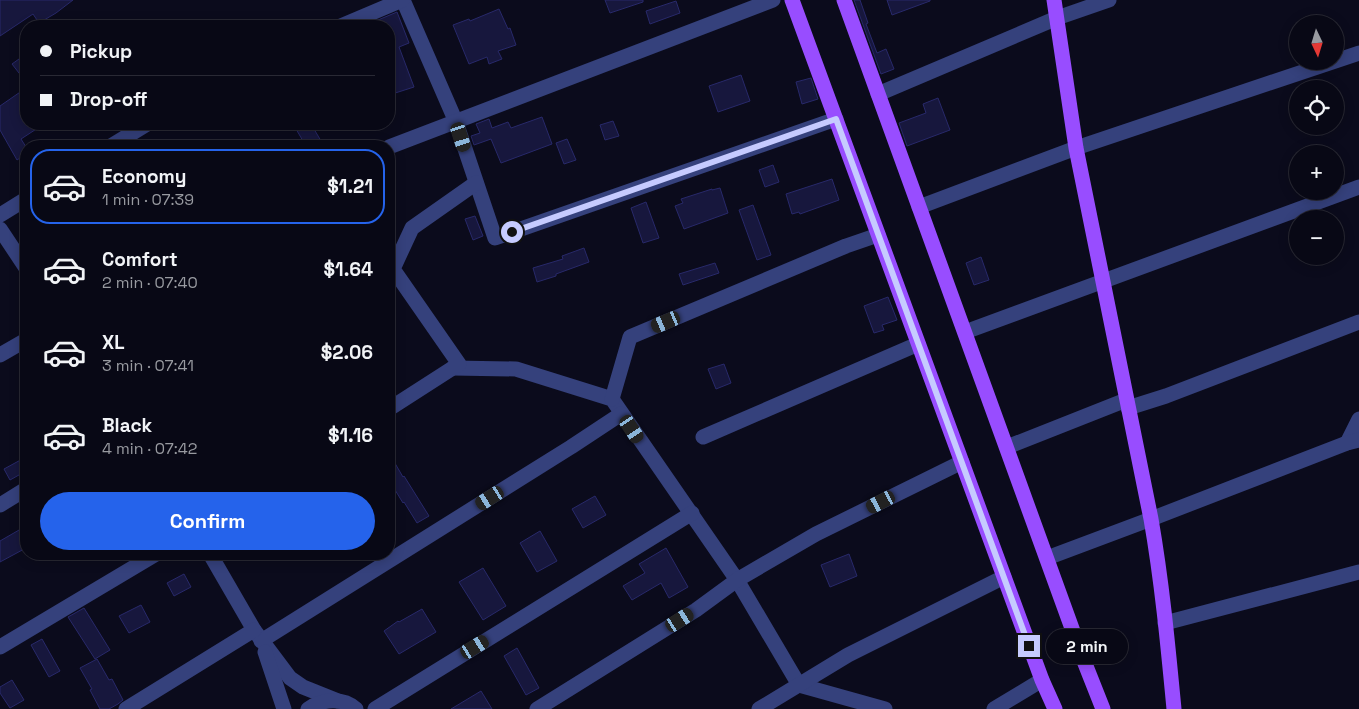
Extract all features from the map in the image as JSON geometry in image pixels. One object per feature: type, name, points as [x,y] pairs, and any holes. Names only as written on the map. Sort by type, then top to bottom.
[{"type":"main road","points":[[792,0],[1042,680],[1055,709]]},
{"type":"main road","points":[[844,0],[1082,656],[1103,709]]},
{"type":"main road","points":[[1054,0],[1076,148],[1151,519],[1157,556],[1174,709]]},
{"type":"street","points":[[355,20],[402,0],[456,122],[494,238],[836,119]]},
{"type":"street","points":[[395,145],[773,0]]},
{"type":"street","points":[[878,94],[1057,18],[1109,0]]},
{"type":"street","points":[[919,207],[1076,148],[1359,53]]},
{"type":"street","points":[[121,140],[137,130]]},
{"type":"street","points":[[395,262],[412,228],[476,183]]},
{"type":"street","points":[[965,332],[1359,187]]},
{"type":"street","points":[[0,215],[20,202]]},
{"type":"street","points":[[0,229],[20,259]]},
{"type":"street","points":[[612,399],[630,337],[846,246],[878,235]]},
{"type":"street","points":[[395,276],[459,364],[395,405]]},
{"type":"street","points":[[1007,447],[1127,404],[1166,396],[1359,322]]},
{"type":"street","points":[[0,355],[20,343]]},
{"type":"street","points":[[703,437],[918,344]]},
{"type":"street","points":[[453,368],[516,369],[612,399],[692,513],[736,580],[799,685],[885,709]]},
{"type":"street","points":[[395,553],[622,414]]},
{"type":"street","points":[[1047,558],[1353,441],[1359,418]]},
{"type":"street","points":[[537,709],[696,610],[736,580],[816,534],[962,462]]},
{"type":"street","points":[[0,504],[20,492]]},
{"type":"street","points":[[375,709],[692,513]]},
{"type":"street","points":[[0,647],[146,560]]},
{"type":"street","points":[[214,560],[258,636],[290,678],[302,687],[338,700],[356,709]]},
{"type":"street","points":[[126,709],[258,636],[384,560]]},
{"type":"street","points":[[1165,623],[1359,572]]},
{"type":"street","points":[[759,709],[848,655],[1004,577]]},
{"type":"street","points":[[258,636],[284,709]]},
{"type":"street","points":[[994,709],[1042,680]]},
{"type":"street","points":[[308,709],[323,701],[338,700]]},
{"type":"building","points":[[0,0],[73,0],[44,20],[37,20],[33,14],[24,20],[20,20],[20,23],[0,36]]},
{"type":"building","points":[[605,0],[643,0],[643,2],[610,13]]},
{"type":"building","points":[[854,0],[860,0],[868,23],[866,24],[877,53],[886,49],[894,69],[881,74]]},
{"type":"building","points":[[887,0],[930,0],[930,1],[892,15]]},
{"type":"building","points":[[676,1],[680,13],[650,24],[646,11]]},
{"type":"building","points":[[499,9],[508,29],[510,28],[516,45],[498,51],[502,59],[489,64],[487,57],[469,64],[453,25],[469,19],[470,21]]},
{"type":"building","points":[[397,12],[409,43],[399,47],[414,87],[395,93],[395,20],[378,20]]},
{"type":"building","points":[[20,58],[20,74],[12,64]]},
{"type":"building","points":[[741,75],[750,101],[718,112],[709,86]]},
{"type":"building","points":[[811,78],[818,99],[802,104],[796,82]]},
{"type":"building","points":[[20,92],[20,130],[35,130],[20,140],[20,158],[17,160],[0,130],[0,106]]},
{"type":"building","points":[[938,98],[950,130],[907,146],[899,123],[926,113],[923,104]]},
{"type":"building","points":[[542,117],[552,144],[501,163],[491,139],[474,145],[471,136],[480,133],[476,124],[489,119],[492,128],[508,122],[511,128]]},
{"type":"building","points":[[613,121],[619,136],[605,140],[600,125]]},
{"type":"building","points":[[297,130],[315,130],[320,140],[302,140]]},
{"type":"building","points":[[567,139],[576,160],[564,164],[556,143]]},
{"type":"building","points":[[773,165],[779,182],[765,187],[759,170]]},
{"type":"building","points":[[832,179],[839,200],[800,214],[799,212],[792,214],[786,194]]},
{"type":"building","points":[[720,188],[728,213],[684,229],[675,206],[683,203],[681,199]]},
{"type":"building","points":[[646,202],[659,238],[643,243],[631,208]]},
{"type":"building","points":[[753,205],[771,255],[757,260],[739,210]]},
{"type":"building","points":[[475,216],[483,236],[473,240],[465,219]]},
{"type":"building","points":[[584,248],[589,262],[537,282],[533,268],[563,259],[562,256]]},
{"type":"building","points":[[981,257],[989,280],[974,285],[966,263]]},
{"type":"building","points":[[715,263],[719,273],[683,285],[679,274]]},
{"type":"building","points":[[888,297],[897,320],[882,325],[884,330],[874,333],[864,306]]},
{"type":"building","points":[[724,364],[731,383],[716,389],[708,369]]},
{"type":"building","points":[[20,460],[20,474],[10,480],[4,469]]},
{"type":"building","points":[[395,463],[429,516],[417,523],[395,490]]},
{"type":"building","points":[[595,496],[606,515],[583,528],[572,509]]},
{"type":"building","points":[[20,529],[20,551],[0,562],[0,541]]},
{"type":"building","points":[[540,531],[557,561],[537,572],[520,543]]},
{"type":"building","points":[[666,548],[688,587],[669,598],[661,583],[632,600],[623,586],[645,573],[639,564]]},
{"type":"building","points":[[849,554],[857,576],[830,587],[821,565]]},
{"type":"building","points":[[483,568],[506,606],[483,620],[459,582]]},
{"type":"building","points":[[184,574],[191,587],[174,596],[167,583]]},
{"type":"building","points":[[141,605],[150,622],[129,633],[119,616]]},
{"type":"building","points":[[84,608],[110,650],[95,659],[68,617]]},
{"type":"building","points":[[422,609],[436,632],[399,654],[384,631],[398,621]]},
{"type":"building","points":[[42,639],[60,671],[49,677],[31,645]]},
{"type":"building","points":[[517,648],[539,688],[526,695],[504,656]]},
{"type":"building","points":[[97,659],[109,680],[112,679],[123,700],[109,709],[100,709],[90,690],[92,689],[80,668]]},
{"type":"building","points":[[12,680],[24,700],[10,708],[0,693],[0,687]]},
{"type":"building","points":[[481,691],[492,709],[451,709]]},
{"type":"route","points":[[512,232],[836,119],[1029,646]]}]
